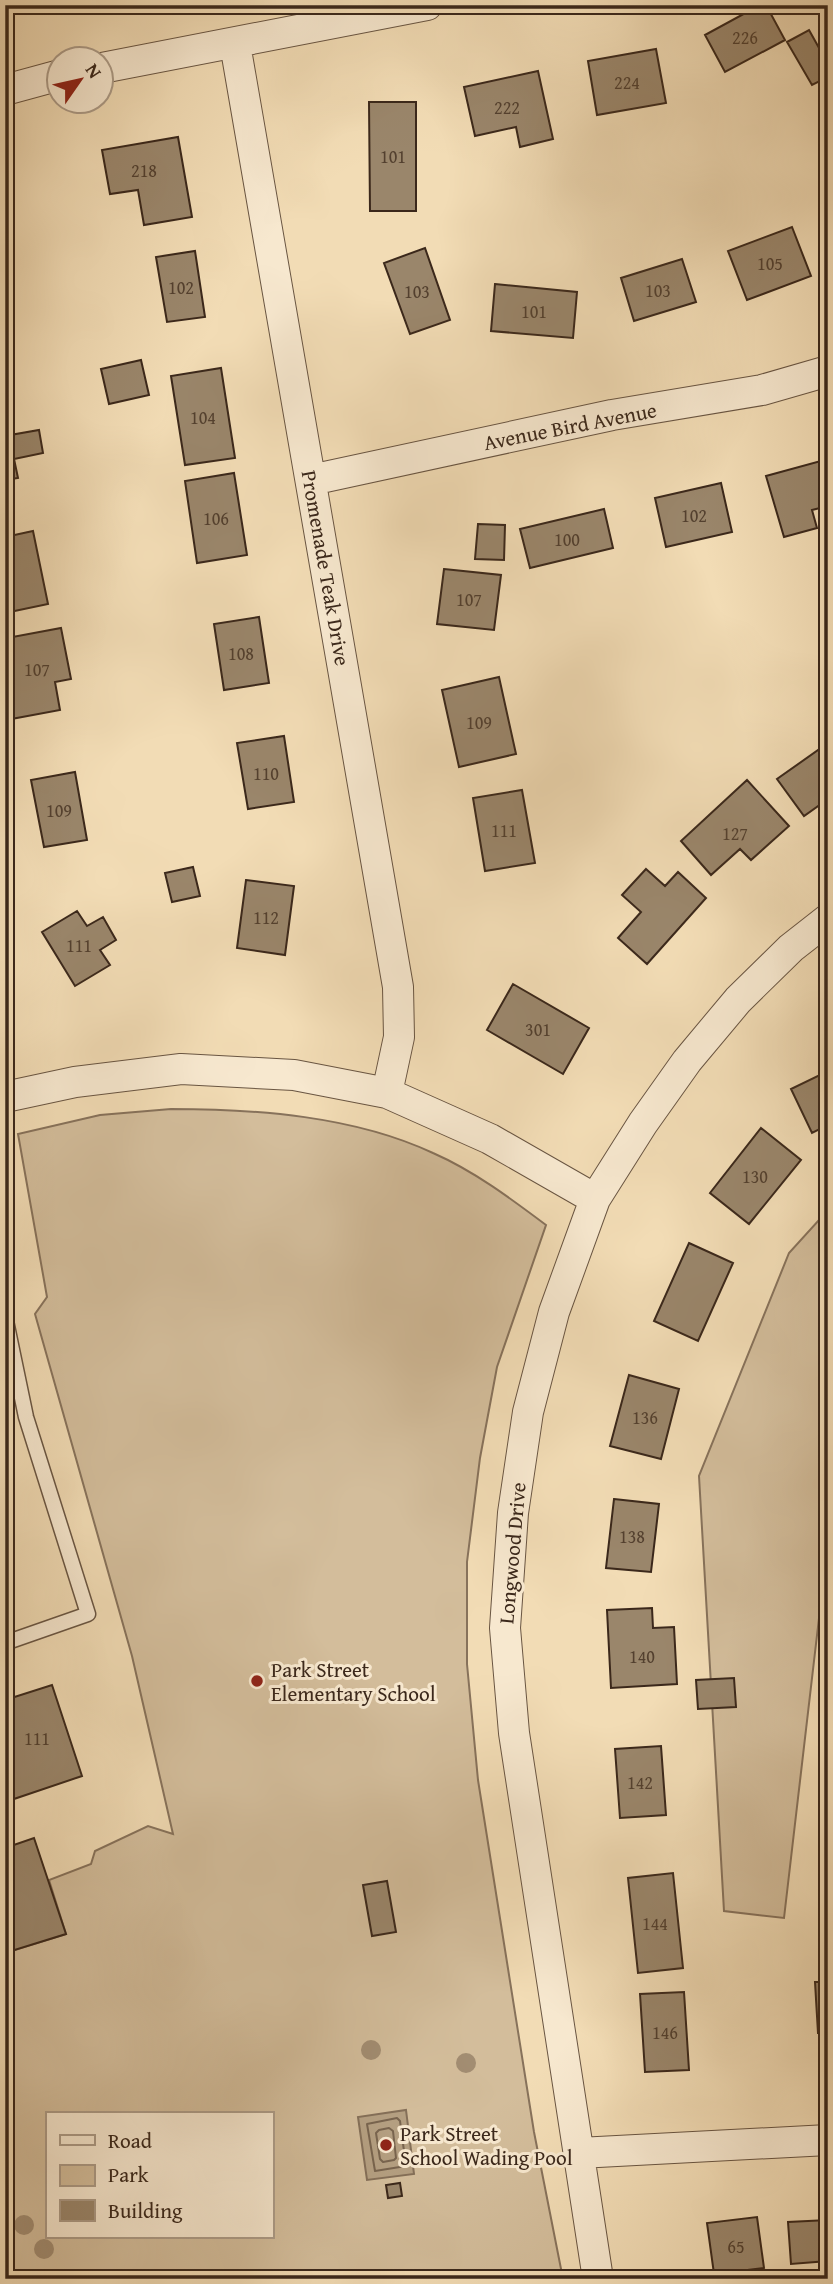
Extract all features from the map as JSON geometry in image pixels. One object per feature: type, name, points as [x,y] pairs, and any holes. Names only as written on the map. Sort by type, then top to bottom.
[{"type":"street","points":[[116,65],[427,5]]},
{"type":"street","name":"Promenade Teak Drive","points":[[235,44],[398,987],[399,1037],[387,1093]]},
{"type":"street","points":[[5,90],[46,79]]},
{"type":"street","name":"Avenue Bird Avenue","points":[[311,480],[612,415],[762,390],[828,371]]},
{"type":"street","name":"Longwood Drive","points":[[598,2279],[514,1733],[505,1628],[513,1513],[528,1412],[554,1312],[595,1199],[687,1061],[737,1000],[791,948],[828,919]]},
{"type":"street","points":[[5,1097],[75,1082],[181,1069],[294,1075],[387,1093],[491,1139],[595,1199]]},
{"type":"street","points":[[579,2153],[828,2140]]},
{"type":"lane","points":[[5,1316],[26,1417],[88,1614],[5,1643]]},
{"type":"green space","name":"Park Street Elementary School","points":[[171,1109],[305,1117],[403,1140],[433,1153],[463,1168],[546,1225],[497,1367],[480,1458],[467,1562],[467,1664],[478,1780],[534,2132],[563,2279],[5,2279],[5,1953],[66,1934],[49,1880],[91,1864],[95,1851],[148,1826],[173,1834],[132,1656],[35,1314],[47,1297],[18,1134],[100,1115]]},
{"type":"green space","points":[[828,1210],[828,1541],[784,1918],[724,1911],[699,1476],[789,1253]]},
{"type":"water","name":"Park Street School Wading Pool","points":[[406,2110],[414,2174],[367,2180],[358,2117]]},
{"type":"building","points":[[760,5],[766,5],[785,40],[725,72],[705,35]]},
{"type":"building","points":[[809,30],[828,64],[828,77],[812,85],[787,42]]},
{"type":"building","points":[[656,49],[666,103],[597,115],[588,61]]},
{"type":"building","points":[[538,71],[553,139],[520,147],[516,127],[475,136],[464,87]]},
{"type":"building","points":[[369,102],[416,102],[416,211],[370,211]]},
{"type":"building","points":[[178,137],[192,217],[144,225],[138,190],[110,194],[102,150]]},
{"type":"building","points":[[792,227],[811,276],[747,300],[728,251]]},
{"type":"building","points":[[425,248],[450,320],[410,334],[384,263]]},
{"type":"building","points":[[195,251],[205,317],[167,322],[156,257]]},
{"type":"building","points":[[682,259],[696,302],[634,321],[621,278]]},
{"type":"building","points":[[495,284],[577,292],[573,338],[491,331]]},
{"type":"building","points":[[141,360],[149,395],[109,404],[101,369]]},
{"type":"building","points":[[221,368],[235,458],[185,465],[171,376]]},
{"type":"building","points":[[5,410],[10,435],[39,430],[43,453],[14,459],[18,478],[5,480]]},
{"type":"building","points":[[828,459],[828,506],[812,510],[817,528],[784,537],[766,476]]},
{"type":"building","points":[[234,473],[247,555],[197,563],[185,481]]},
{"type":"building","points":[[721,483],[732,532],[666,547],[655,498]]},
{"type":"building","points":[[604,509],[613,548],[530,568],[520,529]]},
{"type":"building","points":[[478,524],[505,525],[504,560],[475,559]]},
{"type":"building","points":[[33,531],[48,604],[5,613],[5,537]]},
{"type":"building","points":[[444,569],[501,575],[494,630],[437,624]]},
{"type":"building","points":[[259,617],[269,683],[224,690],[214,624]]},
{"type":"building","points":[[61,628],[71,679],[55,682],[60,710],[6,720],[5,659],[11,658],[7,638]]},
{"type":"building","points":[[499,677],[516,754],[459,767],[442,690]]},
{"type":"building","points":[[284,736],[294,802],[248,809],[237,743]]},
{"type":"building","points":[[828,743],[828,799],[804,816],[777,779]]},
{"type":"building","points":[[75,772],[87,840],[44,847],[31,780]]},
{"type":"building","points":[[747,780],[789,826],[751,860],[740,849],[711,875],[681,841]]},
{"type":"building","points":[[522,790],[535,863],[485,871],[473,798]]},
{"type":"building","points":[[193,867],[200,896],[172,902],[165,873]]},
{"type":"building","points":[[646,869],[665,886],[678,872],[706,898],[647,964],[618,938],[641,912],[622,895]]},
{"type":"building","points":[[246,880],[294,886],[285,955],[237,948]]},
{"type":"building","points":[[77,911],[87,926],[103,917],[116,940],[100,950],[110,965],[75,986],[42,932]]},
{"type":"building","points":[[513,984],[589,1028],[563,1074],[487,1030]]},
{"type":"building","points":[[828,1071],[828,1125],[812,1133],[791,1089]]},
{"type":"building","points":[[761,1128],[801,1160],[749,1224],[710,1193]]},
{"type":"building","points":[[689,1243],[733,1263],[698,1341],[654,1321]]},
{"type":"building","points":[[629,1375],[679,1389],[661,1459],[610,1446]]},
{"type":"building","points":[[614,1499],[659,1504],[651,1572],[606,1568]]},
{"type":"building","points":[[652,1608],[653,1628],[674,1627],[677,1684],[611,1688],[607,1610]]},
{"type":"building","points":[[734,1678],[736,1707],[698,1709],[696,1680]]},
{"type":"building","points":[[52,1685],[82,1776],[5,1802],[5,1700]]},
{"type":"building","points":[[661,1746],[666,1815],[620,1818],[615,1749]]},
{"type":"building","points":[[34,1838],[66,1934],[5,1953],[5,1848]]},
{"type":"building","points":[[673,1873],[683,1968],[638,1973],[628,1878]]},
{"type":"building","points":[[387,1881],[396,1932],[372,1936],[363,1885]]},
{"type":"building","points":[[815,1982],[828,1982],[828,2033],[818,2033]]},
{"type":"building","points":[[684,1992],[689,2070],[645,2072],[640,1994]]},
{"type":"building","points":[[400,2183],[402,2196],[388,2198],[386,2185]]},
{"type":"building","points":[[757,2217],[764,2268],[714,2274],[707,2223]]},
{"type":"building","points":[[828,2220],[828,2261],[791,2264],[788,2222]]},
{"type":"place","name":"Park Street Elementary School","points":[[257,1681]]},
{"type":"place","name":"Park Street School Wading Pool","points":[[386,2145]]}]
